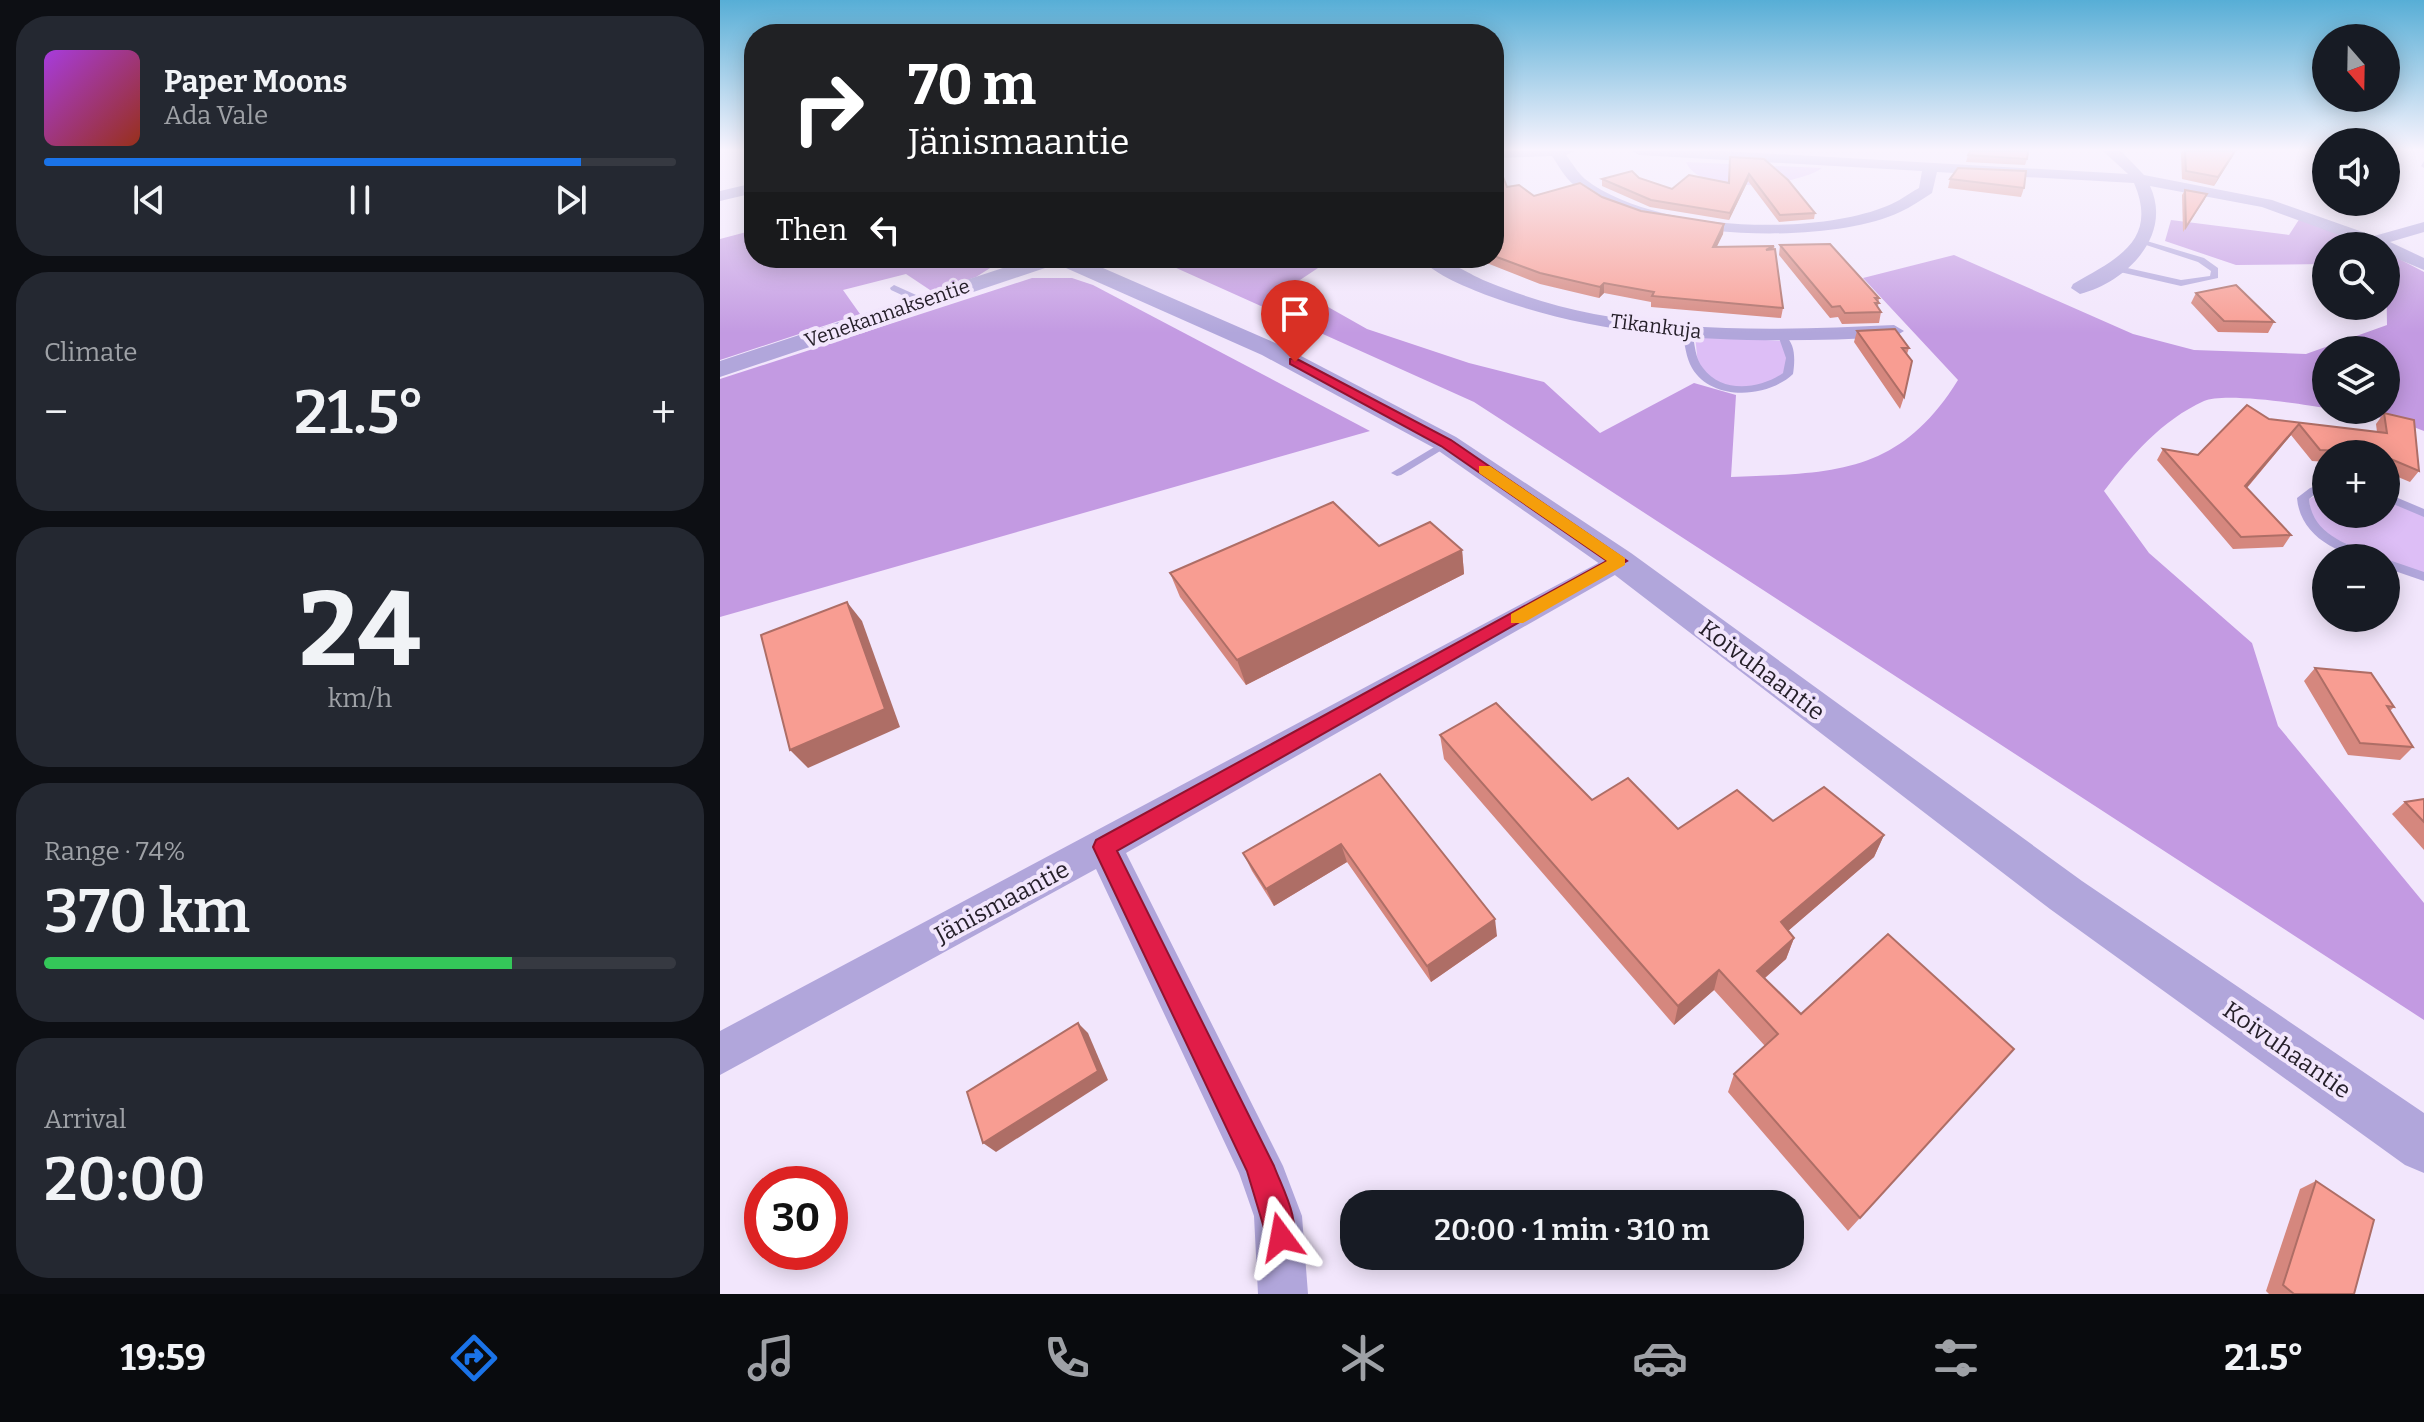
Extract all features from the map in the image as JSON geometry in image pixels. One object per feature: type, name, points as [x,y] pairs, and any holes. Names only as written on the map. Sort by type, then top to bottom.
[{"type":"street","points":[[1643,211],[1738,228],[1818,227],[1891,211]]},
{"type":"street","points":[[2080,288],[2114,268],[2143,241],[2148,211]]},
{"type":"street","points":[[2289,211],[2346,232]]},
{"type":"street","points":[[2400,237],[2424,227]]},
{"type":"street","points":[[2400,254],[2424,265]]},
{"type":"street","name":"Venekannaksentie","points":[[720,369],[1023,268]]},
{"type":"street","name":"Koivuhaantie","points":[[1085,268],[1271,350],[1446,443],[1619,561],[2066,895],[2424,1146]]},
{"type":"street","name":"Tikankuja","points":[[1448,268],[1470,280],[1548,308],[1687,332],[1784,338],[1894,331]]},
{"type":"street","name":"Jänismaantie","points":[[720,1054],[1104,847],[1619,561]]},
{"type":"street","points":[[1104,847],[1260,1166],[1278,1216],[1283,1294]]},
{"type":"lane","points":[[2114,268],[2181,283],[2214,278],[2215,270],[2201,260],[2143,241]]},
{"type":"lane","points":[[894,288],[922,301]]},
{"type":"lane","points":[[1687,332],[1695,366],[1702,375],[1731,389],[1765,387],[1788,374],[1791,358],[1784,338]]},
{"type":"lane","points":[[1397,473],[1446,443]]},
{"type":"lane","points":[[2312,491],[2303,498],[2307,520],[2312,525]]},
{"type":"lane","points":[[2400,503],[2424,513]]},
{"type":"lane","points":[[2316,528],[2343,544]]},
{"type":"lane","points":[[2400,568],[2424,577]]},
{"type":"shaded area","points":[[2300,218],[2337,232],[2312,232],[2312,264],[2236,265],[2165,241],[2171,220],[2289,235]]},
{"type":"shaded area","points":[[744,233],[744,268],[990,268],[976,277],[933,292],[906,274],[843,290],[860,314],[720,360],[720,239]]},
{"type":"shaded area","points":[[1954,255],[2133,334],[2194,350],[2312,352],[2312,406],[2245,398],[2204,401],[2161,429],[2136,452],[2104,491],[2149,553],[2252,643],[2278,726],[2424,903],[2424,1020],[1474,402],[1176,268],[1318,268],[1291,286],[1367,329],[1469,363],[1544,382],[1600,433],[1694,383],[1736,395],[1731,477],[1832,470],[1861,463],[1912,435],[1958,380],[1863,278]]},
{"type":"shaded area","points":[[2400,259],[2424,272],[2424,431],[2400,422],[2400,336],[2356,336],[2387,325],[2387,320],[2400,320]]},
{"type":"shaded area","points":[[1032,278],[1072,278],[1093,285],[1370,431],[720,617],[720,379]]},
{"type":"shaded area","points":[[1695,335],[1781,341],[1789,365],[1784,373],[1768,383],[1747,388],[1728,386],[1713,379],[1698,365]]},
{"type":"shaded area","points":[[2400,505],[2424,515],[2424,575],[2400,566],[2400,544],[2344,544],[2320,528],[2400,528]]},
{"type":"building","points":[[1504,211],[1643,211],[1724,224],[1713,247],[1774,246],[1766,250],[1775,249],[1783,308],[1652,296],[1654,292],[1604,283],[1600,287],[1540,273],[1504,260]]},
{"type":"building","points":[[1777,211],[1815,213],[1780,215]]},
{"type":"building","points":[[2186,211],[2196,211],[2186,227]]},
{"type":"building","points":[[1830,244],[1879,298],[1875,298],[1879,303],[1875,303],[1881,312],[1845,313],[1840,306],[1832,307],[1780,245]]},
{"type":"building","points":[[2236,285],[2274,322],[2224,321],[2196,293]]},
{"type":"building","points":[[1895,329],[1909,348],[1902,348],[1912,361],[1904,397],[1857,331]]},
{"type":"building","points":[[2247,405],[2269,419],[2387,433],[2386,424],[2400,424],[2400,417],[2414,420],[2419,471],[2400,463],[2400,440],[2312,440],[2299,424],[2245,486],[2291,535],[2241,537],[2163,449],[2198,455]]},
{"type":"building","points":[[1333,502],[1379,546],[1430,522],[1462,550],[1237,660],[1170,573]]},
{"type":"building","points":[[847,602],[885,709],[790,750],[761,635]]},
{"type":"building","points":[[2315,668],[2371,673],[2394,707],[2387,706],[2413,747],[2360,743]]},
{"type":"building","points":[[1496,703],[1592,800],[1628,778],[1678,829],[1737,790],[1773,821],[1824,787],[1884,835],[1781,922],[1794,938],[1757,971],[1801,1014],[1888,934],[2014,1049],[1860,1218],[1734,1074],[1778,1034],[1719,970],[1678,1006],[1440,735]]},
{"type":"building","points":[[1380,774],[1495,919],[1427,966],[1341,844],[1266,889],[1243,853]]},
{"type":"building","points":[[2424,799],[2424,822],[2405,802]]},
{"type":"building","points":[[1078,1023],[1098,1071],[983,1143],[967,1092]]},
{"type":"building","points":[[2316,1181],[2374,1220],[2354,1294],[2294,1294],[2283,1285]]},
{"type":"slow traffic","points":[[1484,469],[1619,561],[1517,618]]},
{"type":"route","points":[[1281,1237],[1278,1216],[1260,1166],[1104,847],[1619,561],[1446,443],[1343,385],[1295,362]]}]
